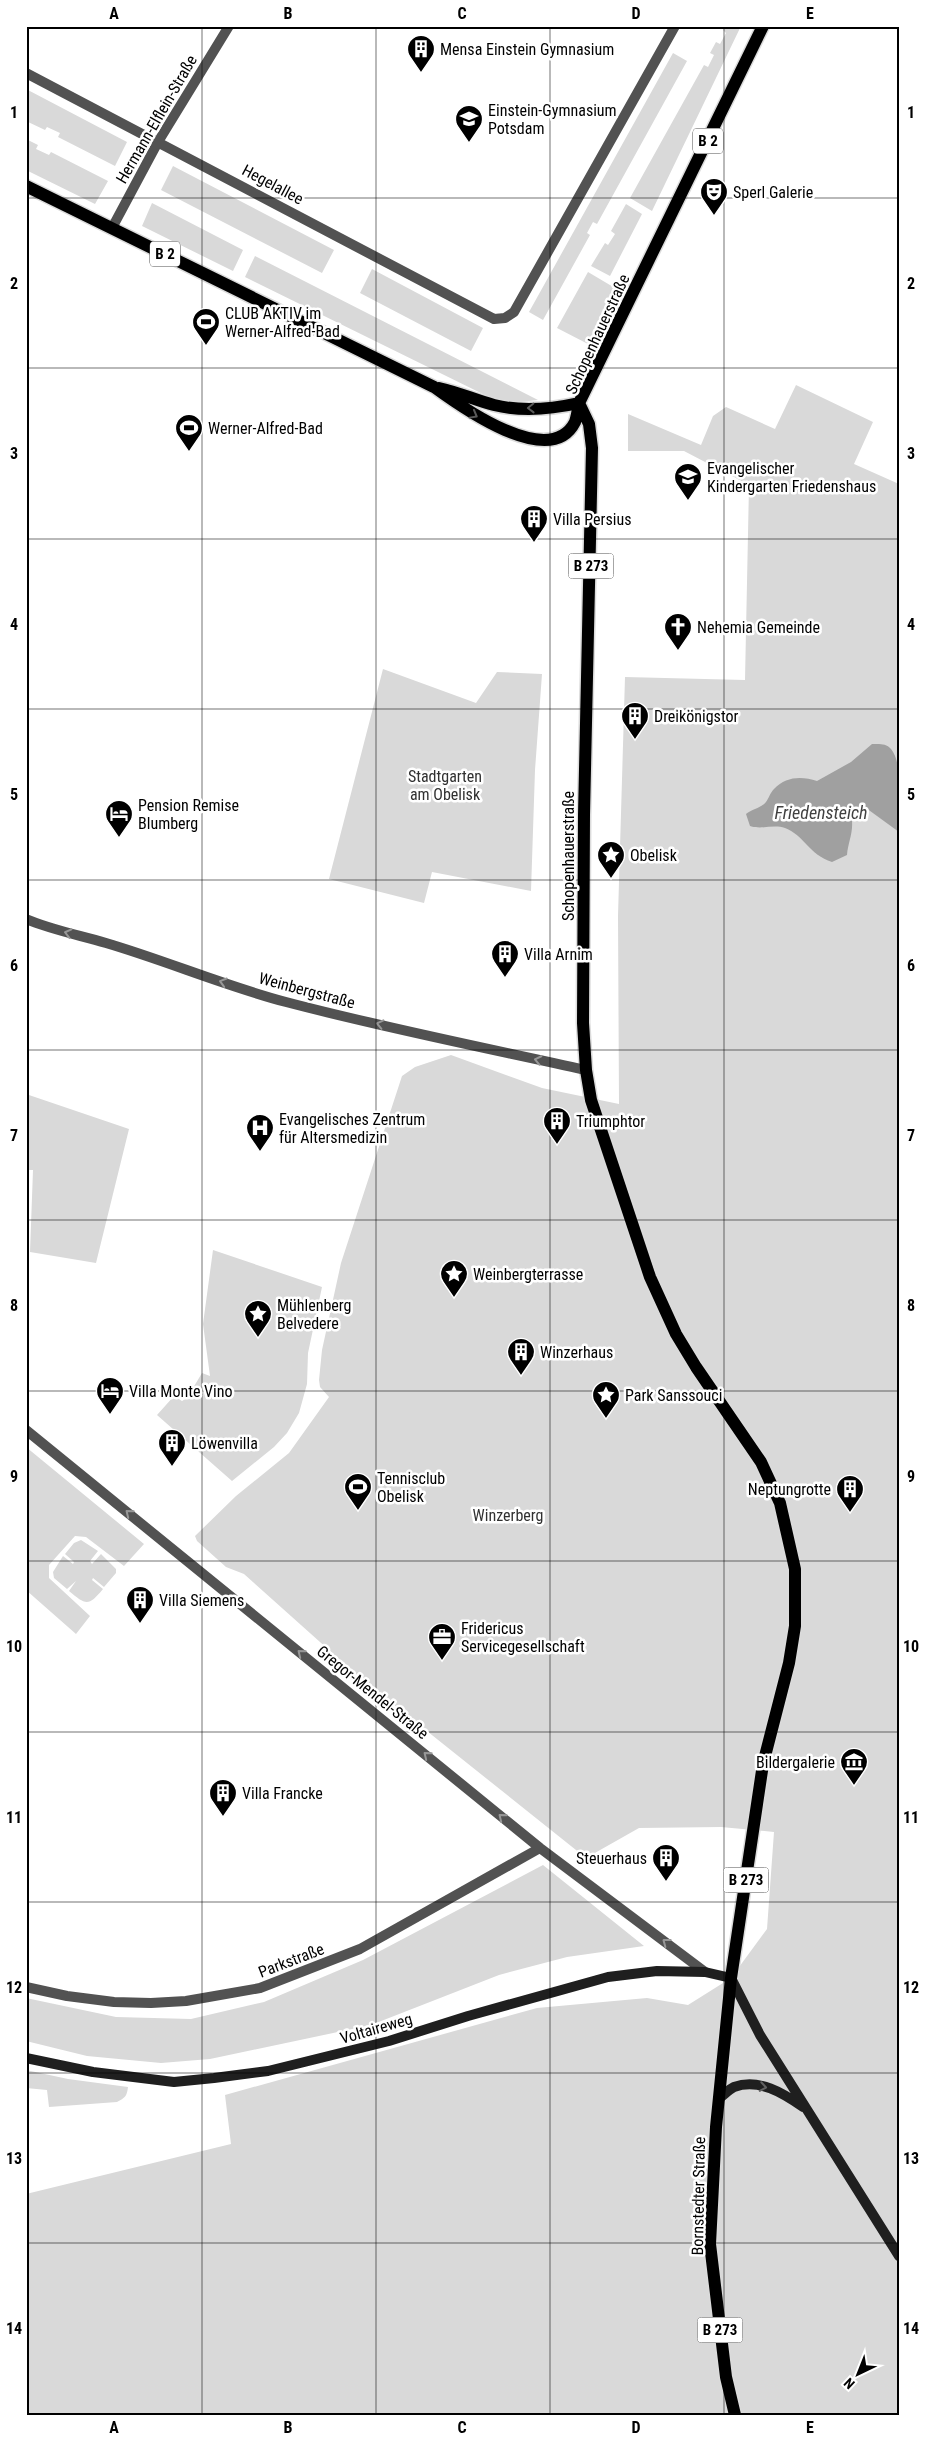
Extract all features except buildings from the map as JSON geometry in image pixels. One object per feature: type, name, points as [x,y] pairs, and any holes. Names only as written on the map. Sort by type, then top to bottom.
[{"type":"main road","name":"Schopenhauerstraße","points":[[731,1978],[763,1764],[789,1663],[795,1626],[796,1588],[791,1544],[780,1503],[761,1462],[676,1334],[653,1285],[597,1122],[586,1070],[583,1023],[584,815],[592,455],[590,424],[579,403],[763,26]]},
{"type":"main road","name":"B 2","points":[[26,186],[434,387],[469,413],[498,427],[545,440],[556,439],[565,433],[575,422],[579,403],[560,407],[522,409],[495,405],[459,392],[434,387]]},
{"type":"main road","name":"Bornstedter Straße","points":[[731,1978],[718,2099],[710,2244],[726,2377],[735,2415]]},
{"type":"street","name":"Hermann-Elflein-Straße","points":[[112,228],[158,142],[229,26]]},
{"type":"street","name":"Hegelallee","points":[[26,73],[494,319],[505,318],[514,312],[676,26]]},
{"type":"street","name":"Weinbergstraße","points":[[26,920],[47,928],[106,942],[200,976],[285,1002],[441,1039],[586,1070]]},
{"type":"street","name":"Gregor-Mendel-Straße","points":[[26,1430],[540,1848],[705,1972]]},
{"type":"street","name":"Parkstraße","points":[[26,1987],[67,1996],[114,2002],[151,2003],[186,2001],[260,1988],[360,1949],[540,1848]]},
{"type":"street","name":"Voltaireweg","points":[[26,2058],[93,2072],[174,2082],[268,2071],[388,2041],[468,2016],[608,1977],[657,1971],[705,1972],[731,1978]]},
{"type":"street","points":[[731,1978],[760,2036],[899,2256]]},
{"type":"street","points":[[718,2099],[733,2088],[747,2085],[760,2086],[779,2090],[806,2109]]},
{"type":"green space","points":[[725,26],[741,26],[652,211],[630,198],[704,65],[708,67],[714,55],[710,53],[716,42],[720,44],[726,33],[723,30]]},
{"type":"green space","points":[[673,53],[687,61],[597,224],[593,222],[587,233],[590,235],[543,320],[529,312]]},
{"type":"green space","points":[[26,89],[127,142],[115,166],[58,137],[60,133],[47,127],[45,130],[26,121]]},
{"type":"green space","points":[[26,139],[38,145],[36,149],[49,155],[51,152],[108,181],[95,204],[26,170]]},
{"type":"green space","points":[[173,166],[334,250],[322,273],[161,190]]},
{"type":"green space","points":[[152,203],[243,250],[233,271],[142,226]]},
{"type":"green space","points":[[626,204],[642,214],[610,276],[591,266],[605,243],[608,245],[615,234],[611,231]]},
{"type":"green space","points":[[255,256],[538,400],[511,403],[495,400],[245,277]]},
{"type":"green space","points":[[372,269],[483,328],[471,351],[360,293]]},
{"type":"green space","points":[[588,272],[615,288],[588,344],[557,328]]},
{"type":"green space","name":"Park Sanssouci","points":[[796,385],[873,422],[854,464],[899,484],[899,2415],[26,2415],[26,2194],[231,2144],[225,2095],[537,2008],[647,1998],[688,2005],[731,1978],[767,1929],[774,1832],[721,1827],[639,1828],[586,1858],[358,1676],[244,1574],[226,1567],[197,1541],[195,1536],[236,1496],[289,1453],[329,1397],[320,1387],[319,1380],[322,1350],[341,1263],[402,1076],[415,1067],[451,1055],[542,1088],[619,1104],[618,916],[625,677],[745,680],[749,485],[684,451],[628,451],[628,414],[701,445],[713,416],[726,407],[775,429]]},
{"type":"green space","name":"Stadtgarten am Obelisk","points":[[383,669],[476,703],[497,672],[542,674],[535,770],[531,891],[432,872],[424,903],[329,879]]},
{"type":"green space","points":[[26,1094],[129,1129],[96,1263],[30,1252],[33,1170],[26,1170]]},
{"type":"green space","name":"Mühlenberg Belvedere","points":[[213,1250],[322,1287],[308,1353],[307,1384],[299,1413],[287,1433],[274,1447],[232,1481],[157,1415],[174,1396],[182,1401],[187,1398],[202,1373],[210,1376],[203,1324]]},
{"type":"green space","points":[[26,1447],[144,1544],[124,1566],[86,1537],[75,1536],[49,1565],[49,1578],[90,1616],[76,1634],[26,1590]]},
{"type":"green space","points":[[81,1540],[98,1551],[90,1561],[92,1564],[101,1554],[116,1569],[116,1573],[104,1587],[93,1578],[92,1580],[103,1589],[94,1599],[87,1602],[79,1599],[69,1591],[76,1581],[67,1589],[54,1578],[53,1572],[63,1556],[73,1564],[74,1562],[65,1554],[74,1543]]},
{"type":"green space","points":[[543,1865],[644,1946],[567,1957],[499,1975],[371,2025],[210,2059],[161,2063],[87,2056],[26,2041],[26,1998],[116,2017],[191,2019],[264,2002],[363,1960]]},
{"type":"green space","points":[[26,2070],[68,2079],[128,2087],[128,2090],[125,2096],[117,2102],[49,2107],[47,2090],[26,2088]]},
{"type":"water","name":"Friedensteich","points":[[872,744],[882,744],[891,749],[898,765],[900,789],[899,832],[866,808],[860,809],[852,821],[847,855],[832,862],[818,855],[792,831],[785,828],[750,826],[746,814],[764,804],[779,785],[794,778],[806,778],[817,781],[851,762]]},
{"type":"place","name":"Mensa Einstein Gymnasium","points":[[421,73]]},
{"type":"place","name":"Einstein-Gymnasium Potsdam","points":[[469,143]]},
{"type":"place","name":"Sperl Galerie","points":[[714,216]]},
{"type":"place","name":"CLUB AKTIV im Werner-Alfred-Bad","points":[[206,346]]},
{"type":"place","name":"Werner-Alfred-Bad","points":[[189,452]]},
{"type":"place","name":"Evangelischer Kindergarten Friedenshaus","points":[[688,501]]},
{"type":"place","name":"Villa Persius","points":[[534,543]]},
{"type":"place","name":"Nehemia Gemeinde","points":[[678,651]]},
{"type":"place","name":"Dreikönigstor","points":[[635,740]]},
{"type":"place","name":"Pension Remise Blumberg","points":[[119,838]]},
{"type":"place","name":"Obelisk","points":[[611,879]]},
{"type":"place","name":"Villa Arnim","points":[[505,978]]},
{"type":"place","name":"Triumphtor","points":[[557,1145]]},
{"type":"place","name":"Evangelisches Zentrum für Altersmedizin","points":[[260,1152]]},
{"type":"place","name":"Weinbergterrasse","points":[[454,1298]]},
{"type":"place","name":"Mühlenberg Belvedere","points":[[258,1338]]},
{"type":"place","name":"Winzerhaus","points":[[521,1376]]},
{"type":"place","name":"Villa Monte Vino","points":[[110,1415]]},
{"type":"place","name":"Park Sanssouci","points":[[606,1419]]},
{"type":"place","name":"Löwenvilla","points":[[172,1467]]},
{"type":"place","name":"Tennisclub Obelisk","points":[[358,1511]]},
{"type":"place","name":"Neptungrotte","points":[[850,1513]]},
{"type":"place","name":"Villa Siemens","points":[[140,1624]]},
{"type":"place","name":"Fridericus Servicegesellschaft","points":[[442,1661]]},
{"type":"place","name":"Bildergalerie","points":[[854,1786]]},
{"type":"place","name":"Villa Francke","points":[[223,1817]]},
{"type":"place","name":"Steuerhaus","points":[[666,1882]]},
{"type":"park label","name":"Winzerberg","points":[[508,1515]]}]
